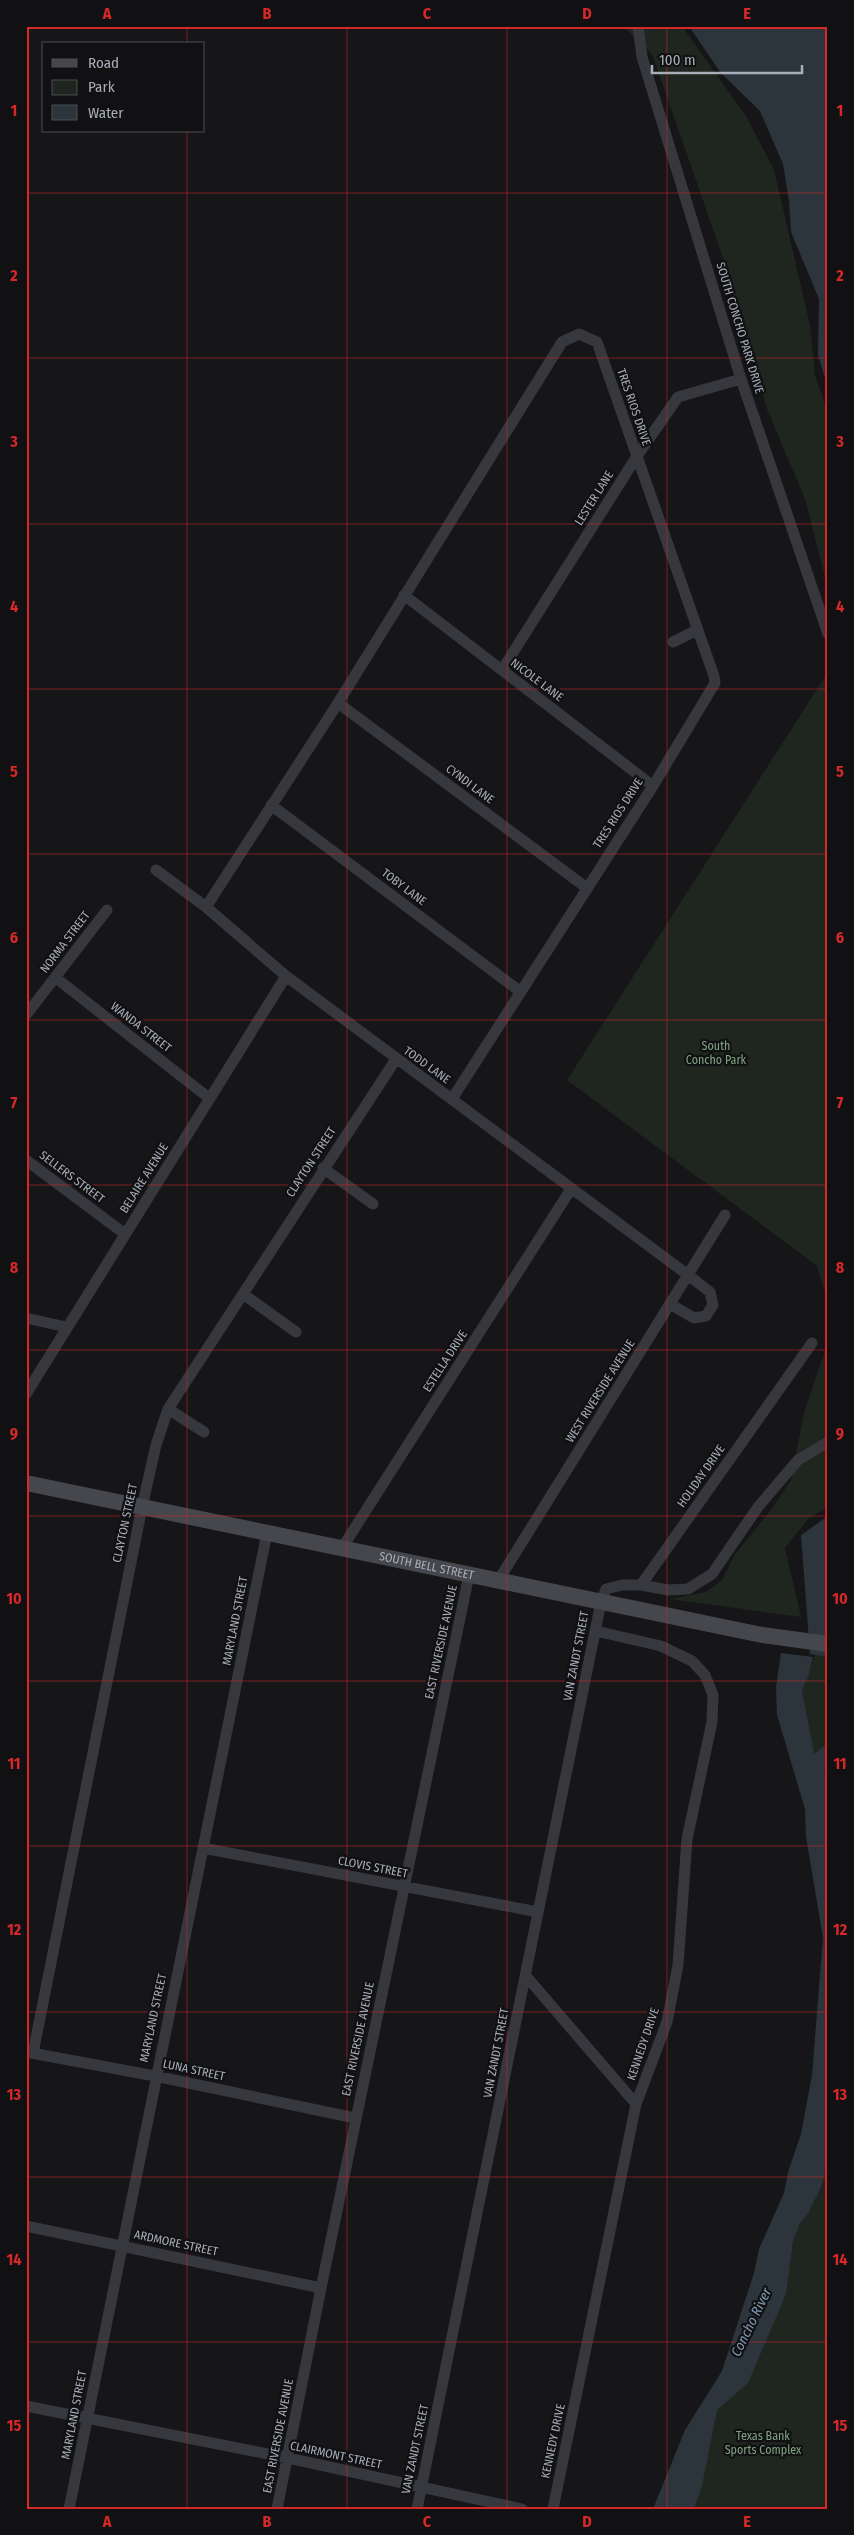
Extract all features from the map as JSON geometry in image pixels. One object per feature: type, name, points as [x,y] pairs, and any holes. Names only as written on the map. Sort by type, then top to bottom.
[{"type":"main road","name":"SOUTH BELL STREET","points":[[26,1483],[762,1635],[828,1644]]},
{"type":"street","name":"SOUTH CONCHO PARK DRIVE","points":[[638,26],[642,57],[740,379],[828,634]]},
{"type":"street","name":"TRES RIOS DRIVE","points":[[206,907],[270,804],[338,703],[562,342],[579,334],[597,342],[714,676],[715,684],[653,786],[452,1099]]},
{"type":"street","name":"LESTER LANE","points":[[502,670],[637,456],[678,397],[740,379]]},
{"type":"street","name":"NICOLE LANE","points":[[404,595],[653,786]]},
{"type":"street","points":[[673,642],[697,630]]},
{"type":"street","name":"CYNDI LANE","points":[[338,703],[586,888]]},
{"type":"street","name":"TOBY LANE","points":[[270,804],[521,992]]},
{"type":"street","name":"TODD LANE","points":[[156,870],[206,907],[286,976],[688,1274],[710,1292],[713,1305],[706,1316],[694,1318],[670,1304]]},
{"type":"street","name":"NORMA STREET","points":[[26,1014],[56,978],[107,910]]},
{"type":"street","name":"BELAIRE AVENUE","points":[[26,1394],[286,976]]},
{"type":"street","name":"WANDA STREET","points":[[56,978],[209,1098]]},
{"type":"street","name":"CLAYTON STREET","points":[[29,2052],[142,1507],[156,1445],[168,1409],[323,1168],[396,1059]]},
{"type":"street","name":"SELLERS STREET","points":[[26,1160],[125,1234]]},
{"type":"street","points":[[323,1168],[373,1204]]},
{"type":"street","name":"ESTELLA DRIVE","points":[[342,1548],[571,1189]]},
{"type":"street","name":"WEST RIVERSIDE AVENUE","points":[[498,1581],[725,1216]]},
{"type":"street","points":[[243,1294],[296,1332]]},
{"type":"street","points":[[26,1318],[66,1327]]},
{"type":"street","name":"HOLIDAY DRIVE","points":[[641,1585],[812,1343]]},
{"type":"street","points":[[168,1409],[204,1432]]},
{"type":"street","points":[[601,1602],[606,1589],[622,1585],[641,1585],[668,1590],[688,1589],[712,1574],[758,1507],[798,1460],[828,1442]]},
{"type":"street","name":"MARYLAND STREET","points":[[69,2509],[155,2076],[267,1533]]},
{"type":"street","name":"EAST RIVERSIDE AVENUE","points":[[277,2509],[320,2288],[469,1575]]},
{"type":"street","name":"VAN ZANDT STREET","points":[[417,2509],[601,1602]]},
{"type":"street","name":"KENNEDY DRIVE","points":[[553,2509],[636,2104],[667,2022],[676,1975],[687,1839],[712,1722],[713,1695],[705,1675],[692,1662],[661,1646],[596,1631]]},
{"type":"street","name":"CLOVIS STREET","points":[[203,1848],[538,1912]]},
{"type":"street","points":[[526,1976],[636,2104]]},
{"type":"street","name":"LUNA STREET","points":[[29,2052],[356,2118]]},
{"type":"street","name":"ARDMORE STREET","points":[[26,2226],[320,2288]]},
{"type":"street","name":"CLAIRMONT STREET","points":[[26,2406],[288,2458],[522,2509]]},
{"type":"green space","points":[[623,26],[682,26],[746,116],[774,170],[810,325],[815,376],[828,412],[828,589],[805,499],[767,409],[722,255],[652,54]]},
{"type":"green space","name":"South Concho Park","points":[[828,672],[828,1302],[817,1266],[567,1080]]},
{"type":"green space","points":[[828,1342],[828,1507],[809,1518],[785,1548],[801,1617],[670,1599],[706,1592],[722,1580],[735,1554],[771,1510],[791,1480],[804,1413]]},
{"type":"green space","points":[[824,1629],[828,1630],[828,1841],[802,1690]]},
{"type":"green space","name":"Texas Bank Sports Complex","points":[[828,2132],[828,2509],[665,2509]]},
{"type":"water","points":[[689,26],[828,26],[828,388],[818,355],[819,299],[791,232],[789,201],[783,164],[760,111],[720,72]]},
{"type":"water","points":[[828,1516],[828,1657],[810,1654],[801,1535]]},
{"type":"water","points":[[781,1653],[813,1657],[809,1674],[802,1690],[819,1779],[828,1787],[828,2163],[821,2187],[807,2215],[800,2223],[793,2241],[786,2294],[748,2383],[717,2410],[702,2486],[694,2509],[653,2509],[685,2430],[722,2371],[754,2273],[759,2249],[784,2193],[788,2172],[801,2134],[812,2075],[823,1938],[806,1837],[805,1809],[777,1715],[776,1687]]},
{"type":"waterway","name":"Concho River","points":[[818,1785],[815,1765],[828,1754]]}]
